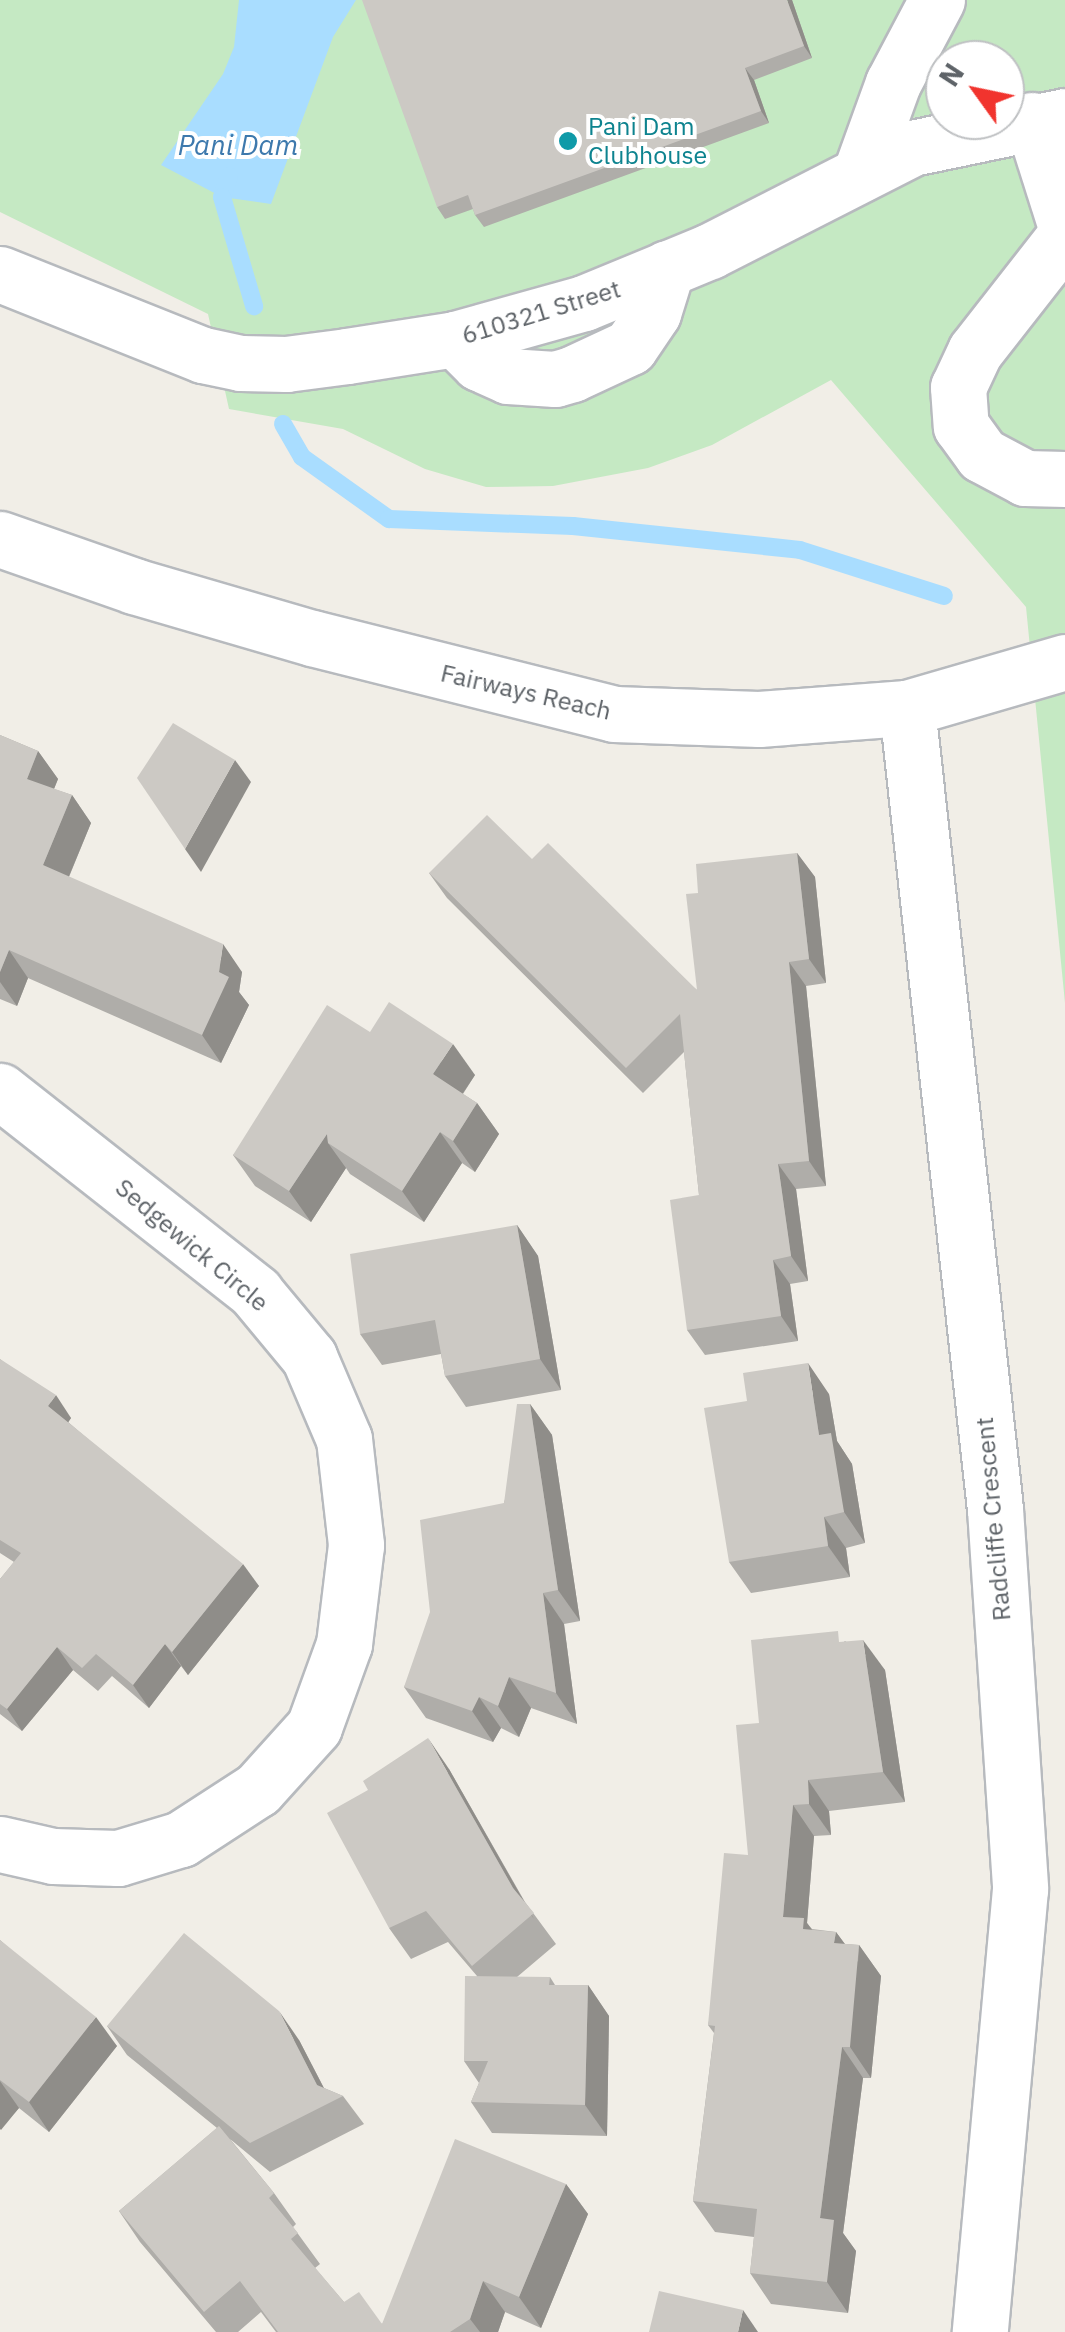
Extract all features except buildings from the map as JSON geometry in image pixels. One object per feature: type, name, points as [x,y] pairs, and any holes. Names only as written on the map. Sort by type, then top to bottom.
[{"type":"street","points":[[860,174],[893,83],[922,20],[937,0]]},
{"type":"street","points":[[1049,118],[1065,224]]},
{"type":"street","name":"610321 Street","points":[[0,274],[172,344],[241,363],[286,364],[455,339],[584,303],[667,268],[912,148],[1049,118]]},
{"type":"street","points":[[1065,236],[975,350],[958,387],[961,426],[982,454],[1025,478],[1065,479]]},
{"type":"street","name":"Fairways Reach","points":[[0,539],[134,586],[312,638],[614,714],[759,720],[907,708],[1065,662]]},
{"type":"street","name":"Radcliffe Crescent","points":[[907,708],[995,1508],[1020,1889],[980,2332]]},
{"type":"street","name":"Sedgewick Circle","points":[[0,1092],[255,1292],[309,1357],[344,1439],[356,1545],[344,1644],[314,1727],[258,1789],[181,1838],[118,1858],[53,1856],[0,1844]]},
{"type":"green space","points":[[0,0],[1065,0],[1065,1003],[1026,607],[831,380],[712,445],[648,468],[553,486],[486,487],[425,469],[343,429],[229,409],[208,314],[0,212]]},
{"type":"water","name":"Pani Dam","points":[[239,0],[356,0],[333,37],[271,204],[222,197],[161,165],[223,74],[234,47]]},
{"type":"waterway","points":[[229,176],[222,197],[254,306]]},
{"type":"waterway","points":[[283,424],[302,457],[389,519],[573,526],[800,550],[944,596]]},
{"type":"place","name":"Pani Dam Clubhouse","points":[[568,141]]}]
